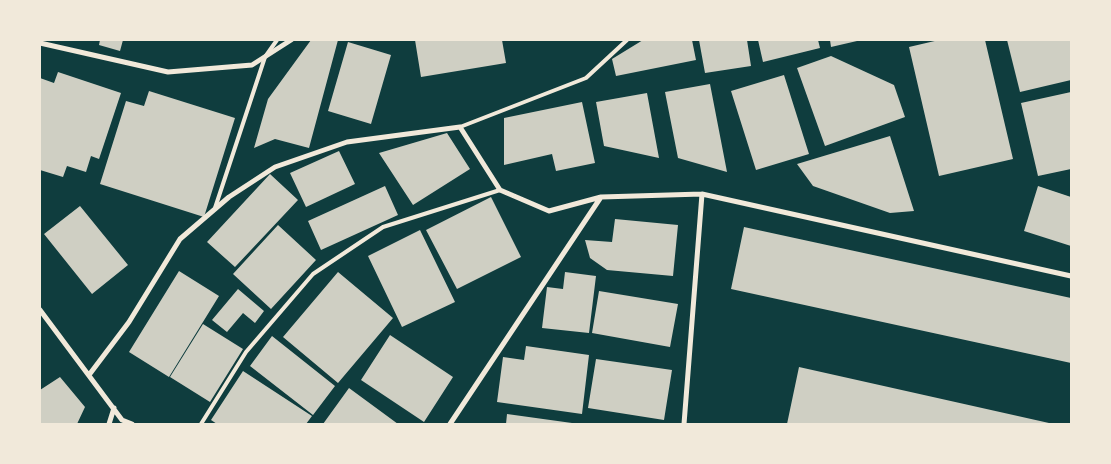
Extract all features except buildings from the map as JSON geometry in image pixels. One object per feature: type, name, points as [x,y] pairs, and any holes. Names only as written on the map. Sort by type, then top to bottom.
[{"type":"street","points":[[40,43],[168,72],[252,65],[291,40]]},
{"type":"street","points":[[89,375],[129,322],[180,239],[229,198],[275,167],[347,142],[460,127],[500,190],[549,211],[601,197],[702,194],[1071,276]]},
{"type":"street","points":[[684,424],[702,194]]},
{"type":"street","points":[[450,424],[601,197]]},
{"type":"street","points":[[40,310],[122,420],[132,424]]},
{"type":"street","points":[[109,424],[114,408]]},
{"type":"lane","points":[[215,210],[265,57],[277,40]]},
{"type":"lane","points":[[460,127],[586,78],[626,40]]},
{"type":"lane","points":[[201,424],[246,352],[313,274],[384,227],[500,190]]}]
